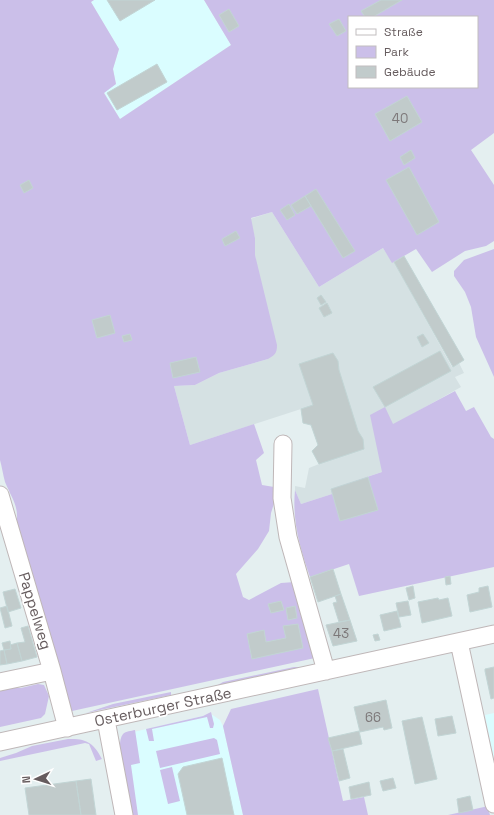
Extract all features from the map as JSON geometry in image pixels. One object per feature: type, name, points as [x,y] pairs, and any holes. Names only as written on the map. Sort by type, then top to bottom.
[{"type":"street","points":[[283,444],[282,498],[288,537],[326,671]]},
{"type":"street","name":"Pappelweg","points":[[0,495],[52,671],[67,728]]},
{"type":"street","name":"Osterburger Straße","points":[[0,742],[494,634]]},
{"type":"street","points":[[459,642],[494,804]]},
{"type":"street","points":[[0,682],[52,671]]},
{"type":"street","points":[[106,720],[124,815]]},
{"type":"shaded area","points":[[94,0],[204,0],[231,45],[120,119],[104,92],[116,84],[113,69],[119,49],[91,2]]},
{"type":"shaded area","points":[[272,212],[319,287],[383,248],[392,262],[394,262],[452,367],[459,363],[464,373],[455,377],[461,387],[393,425],[382,472],[331,489],[332,494],[301,504],[295,490],[295,486],[305,488],[309,468],[319,464],[312,451],[318,445],[311,425],[303,423],[301,409],[190,445],[174,386],[195,385],[219,373],[268,359],[255,255],[255,238],[250,219]]},
{"type":"shaded area","points":[[494,713],[494,760],[485,715]]},
{"type":"shaded area","points":[[211,714],[220,720],[223,726],[243,815],[132,815],[125,734]]},
{"type":"green space","points":[[0,0],[94,0],[91,2],[119,49],[113,69],[116,84],[104,93],[120,119],[231,45],[204,0],[494,0],[494,133],[471,150],[494,185],[494,241],[486,246],[465,251],[432,272],[416,249],[392,263],[383,248],[319,287],[272,212],[251,218],[255,238],[255,255],[277,350],[274,355],[268,359],[219,373],[195,385],[174,386],[190,445],[254,424],[264,453],[256,460],[262,485],[274,487],[276,497],[271,513],[269,531],[258,549],[236,574],[243,597],[249,600],[281,583],[295,582],[315,658],[72,711],[16,526],[16,508],[5,482],[0,460]]},
{"type":"green space","points":[[494,249],[494,377],[476,337],[471,307],[465,292],[454,276],[454,271],[464,260]]},
{"type":"green space","points":[[455,391],[466,411],[474,407],[491,437],[494,439],[494,567],[359,596],[349,564],[310,577],[303,556],[296,524],[294,501],[295,490],[301,504],[332,494],[331,489],[382,472],[370,415],[385,407],[393,424]]},
{"type":"green space","points":[[294,667],[303,667],[211,689],[223,682]]},
{"type":"green space","points":[[38,684],[44,685],[49,696],[45,714],[41,718],[0,727],[0,688],[21,688]]},
{"type":"green space","points":[[318,689],[343,801],[364,797],[368,815],[243,815],[223,726],[231,709]]},
{"type":"green space","points":[[171,692],[171,695],[86,713],[113,704]]},
{"type":"green space","points":[[211,712],[214,724],[213,728],[210,728],[207,717],[152,729],[154,741],[149,741],[146,729],[203,716]]},
{"type":"green space","points":[[135,730],[140,763],[131,765],[138,815],[132,815],[121,761],[120,740],[123,734]]},
{"type":"green space","points":[[214,738],[217,740],[220,754],[160,768],[156,751]]},
{"type":"green space","points":[[68,739],[80,739],[89,743],[96,749],[102,759],[96,761],[89,744],[85,743],[0,761],[0,758],[32,746]]},
{"type":"green space","points":[[172,767],[180,801],[168,804],[160,770]]},
{"type":"green space","points":[[487,806],[490,815],[448,815],[484,807]]},
{"type":"building","points":[[107,0],[155,0],[120,21]]},
{"type":"building","points":[[381,0],[402,0],[375,16],[364,16],[361,11]]},
{"type":"building","points":[[229,9],[239,26],[229,32],[219,15]]},
{"type":"building","points":[[339,19],[346,31],[337,36],[329,24]]},
{"type":"building","points":[[157,64],[167,82],[117,110],[107,93]]},
{"type":"building","points":[[407,96],[422,122],[390,141],[375,114]]},
{"type":"building","points":[[411,150],[415,158],[404,165],[400,157]]},
{"type":"building","points":[[409,167],[439,222],[417,235],[386,180]]},
{"type":"building","points":[[29,180],[33,188],[24,193],[20,185]]},
{"type":"building","points":[[316,189],[355,251],[343,258],[305,196]]},
{"type":"building","points":[[305,196],[311,206],[297,214],[291,205]]},
{"type":"building","points":[[289,204],[295,215],[287,220],[280,210]]},
{"type":"building","points":[[236,231],[240,238],[225,246],[222,239]]},
{"type":"building","points":[[404,256],[464,360],[453,367],[394,262]]},
{"type":"building","points":[[321,295],[326,302],[321,305],[317,298]]},
{"type":"building","points":[[327,303],[332,313],[324,317],[319,308]]},
{"type":"building","points":[[110,315],[115,333],[97,338],[92,320]]},
{"type":"building","points":[[130,334],[132,340],[124,342],[122,336]]},
{"type":"building","points":[[423,334],[429,343],[422,347],[417,337]]},
{"type":"building","points":[[440,351],[451,371],[385,407],[373,387]]},
{"type":"building","points":[[333,353],[338,361],[339,370],[358,431],[363,439],[364,449],[319,464],[312,451],[318,445],[311,425],[303,423],[301,409],[313,405],[299,364]]},
{"type":"building","points":[[196,357],[200,372],[173,378],[170,363]]},
{"type":"building","points":[[368,477],[378,510],[340,521],[331,489]]},
{"type":"building","points":[[333,569],[341,594],[318,602],[310,577]]},
{"type":"building","points":[[450,576],[451,584],[446,585],[445,577]]},
{"type":"building","points":[[413,586],[415,598],[409,600],[406,588]]},
{"type":"building","points":[[488,586],[492,607],[470,612],[467,595],[479,592],[479,588]]},
{"type":"building","points":[[15,589],[21,608],[8,612],[3,592]]},
{"type":"building","points":[[341,594],[350,620],[339,622],[333,603],[337,602],[335,596]]},
{"type":"building","points":[[438,598],[439,600],[448,598],[452,616],[422,623],[418,602]]},
{"type":"building","points":[[281,601],[284,610],[271,613],[268,604]]},
{"type":"building","points":[[408,601],[411,615],[399,617],[396,603]]},
{"type":"building","points":[[7,606],[12,626],[5,628],[0,608]]},
{"type":"building","points":[[295,606],[297,618],[288,620],[286,608]]},
{"type":"building","points":[[397,611],[401,627],[384,631],[380,615]]},
{"type":"building","points":[[350,620],[357,641],[333,646],[326,625]]},
{"type":"building","points":[[298,624],[303,648],[252,659],[247,634],[264,630],[266,642],[286,638],[283,626]]},
{"type":"building","points":[[28,626],[37,657],[22,661],[17,643],[25,642],[21,628]]},
{"type":"building","points":[[378,634],[380,640],[375,641],[373,635]]},
{"type":"building","points":[[10,641],[11,649],[4,650],[2,643]]},
{"type":"building","points":[[17,643],[22,661],[7,664],[4,650],[11,649],[10,645]]},
{"type":"building","points":[[4,650],[7,664],[0,665],[0,651]]},
{"type":"building","points":[[494,667],[494,698],[491,699],[485,669]]},
{"type":"building","points":[[386,700],[392,728],[384,730],[383,727],[360,732],[354,707]]},
{"type":"building","points":[[452,716],[456,733],[438,736],[435,719]]},
{"type":"building","points":[[422,717],[437,779],[415,784],[402,721]]},
{"type":"building","points":[[359,731],[362,744],[332,751],[328,738]]},
{"type":"building","points":[[343,749],[350,778],[339,781],[332,751]]},
{"type":"building","points":[[222,758],[234,815],[187,815],[178,774],[183,767]]},
{"type":"building","points":[[393,778],[396,788],[383,791],[380,781]]},
{"type":"building","points":[[91,779],[96,815],[81,815],[76,781]]},
{"type":"building","points":[[76,781],[81,815],[29,815],[25,788]]},
{"type":"building","points":[[369,782],[371,795],[351,799],[349,787]]},
{"type":"building","points":[[470,796],[473,810],[459,813],[457,799]]}]
